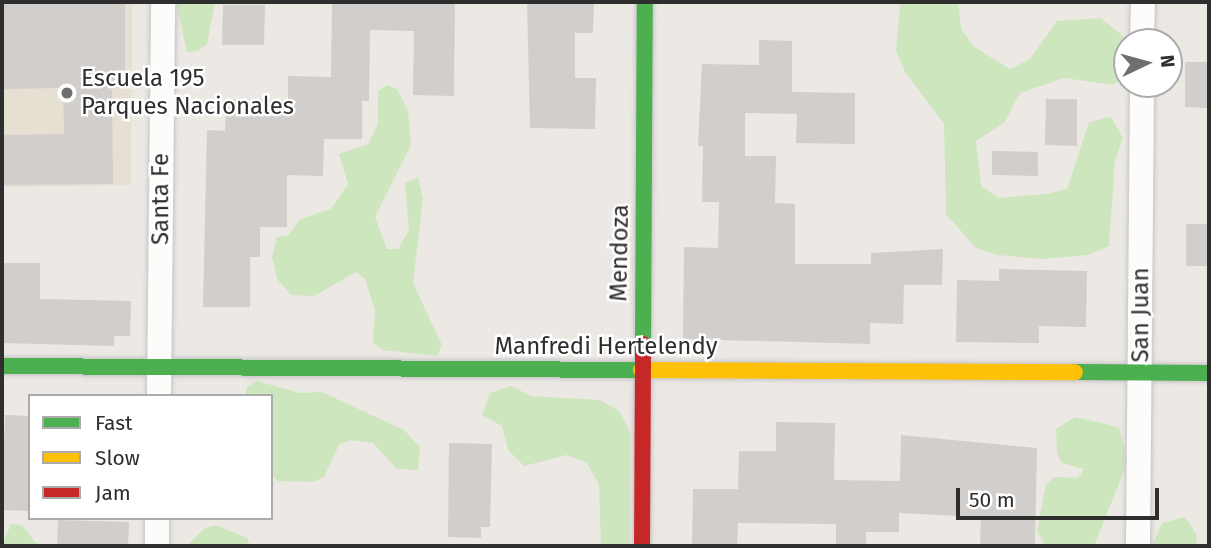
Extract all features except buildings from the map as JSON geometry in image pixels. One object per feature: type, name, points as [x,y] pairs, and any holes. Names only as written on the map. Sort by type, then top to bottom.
[{"type":"street","name":"Santa Fe","points":[[159,394],[163,2]]},
{"type":"street","name":"Mendoza","points":[[642,546],[645,2]]},
{"type":"street","points":[[1142,28],[1143,2]]},
{"type":"street","name":"San Juan","points":[[1138,546],[1142,98]]},
{"type":"street","name":"Manfredi Hertelendy","points":[[2,366],[1209,373]]},
{"type":"street","points":[[157,520],[157,546]]},
{"type":"shaded area","name":"Escuela 195 Parques Nacionales","points":[[2,2],[132,2],[131,185],[2,187]]},
{"type":"green space","points":[[176,2],[215,2],[207,44],[198,51],[187,52]]},
{"type":"green space","points":[[900,2],[958,2],[961,28],[973,46],[1010,69],[1030,59],[1057,21],[1101,18],[1113,28],[1113,85],[1064,78],[1020,93],[1004,123],[976,141],[981,186],[999,198],[1045,194],[1067,189],[1089,122],[1111,117],[1123,138],[1115,160],[1109,246],[1088,255],[1042,259],[997,255],[976,248],[946,214],[944,124],[905,72],[896,51]]},
{"type":"green space","points":[[387,85],[397,89],[408,111],[411,145],[375,217],[387,249],[398,249],[409,230],[405,183],[418,177],[423,199],[413,283],[442,345],[437,356],[382,350],[373,342],[375,311],[365,279],[356,272],[314,296],[291,295],[277,279],[272,257],[277,237],[288,236],[300,219],[331,209],[348,184],[339,154],[368,144],[378,124],[378,91]]},
{"type":"green space","points":[[257,381],[300,393],[322,392],[404,430],[420,447],[418,470],[397,469],[373,443],[351,440],[339,445],[324,477],[313,482],[278,481],[273,476],[273,394],[245,394],[247,387]]},
{"type":"green space","points":[[511,386],[531,396],[600,400],[619,411],[630,432],[630,546],[601,546],[599,485],[587,463],[567,455],[524,466],[508,450],[502,426],[482,415],[490,393]]},
{"type":"green space","points":[[1075,417],[1119,427],[1128,461],[1094,546],[1045,546],[1037,531],[1046,484],[1055,477],[1078,478],[1084,469],[1062,463],[1057,453],[1056,429]]},
{"type":"green space","points":[[1185,517],[1197,535],[1196,546],[1152,546],[1162,523]]},
{"type":"green space","points":[[11,524],[22,525],[36,543],[51,546],[2,546]]},
{"type":"green space","points":[[216,525],[247,538],[250,546],[186,546],[205,528]]},
{"type":"traffic: fast","points":[[643,344],[645,2]]},
{"type":"traffic: fast","points":[[2,366],[641,370]]},
{"type":"traffic: fast","points":[[1075,372],[1209,373]]},
{"type":"traffic: slow","points":[[641,370],[1075,372]]},
{"type":"traffic: jam","points":[[642,546],[643,344]]},
{"type":"place","name":"Escuela 195 Parques Nacionales","points":[[67,93]]}]
